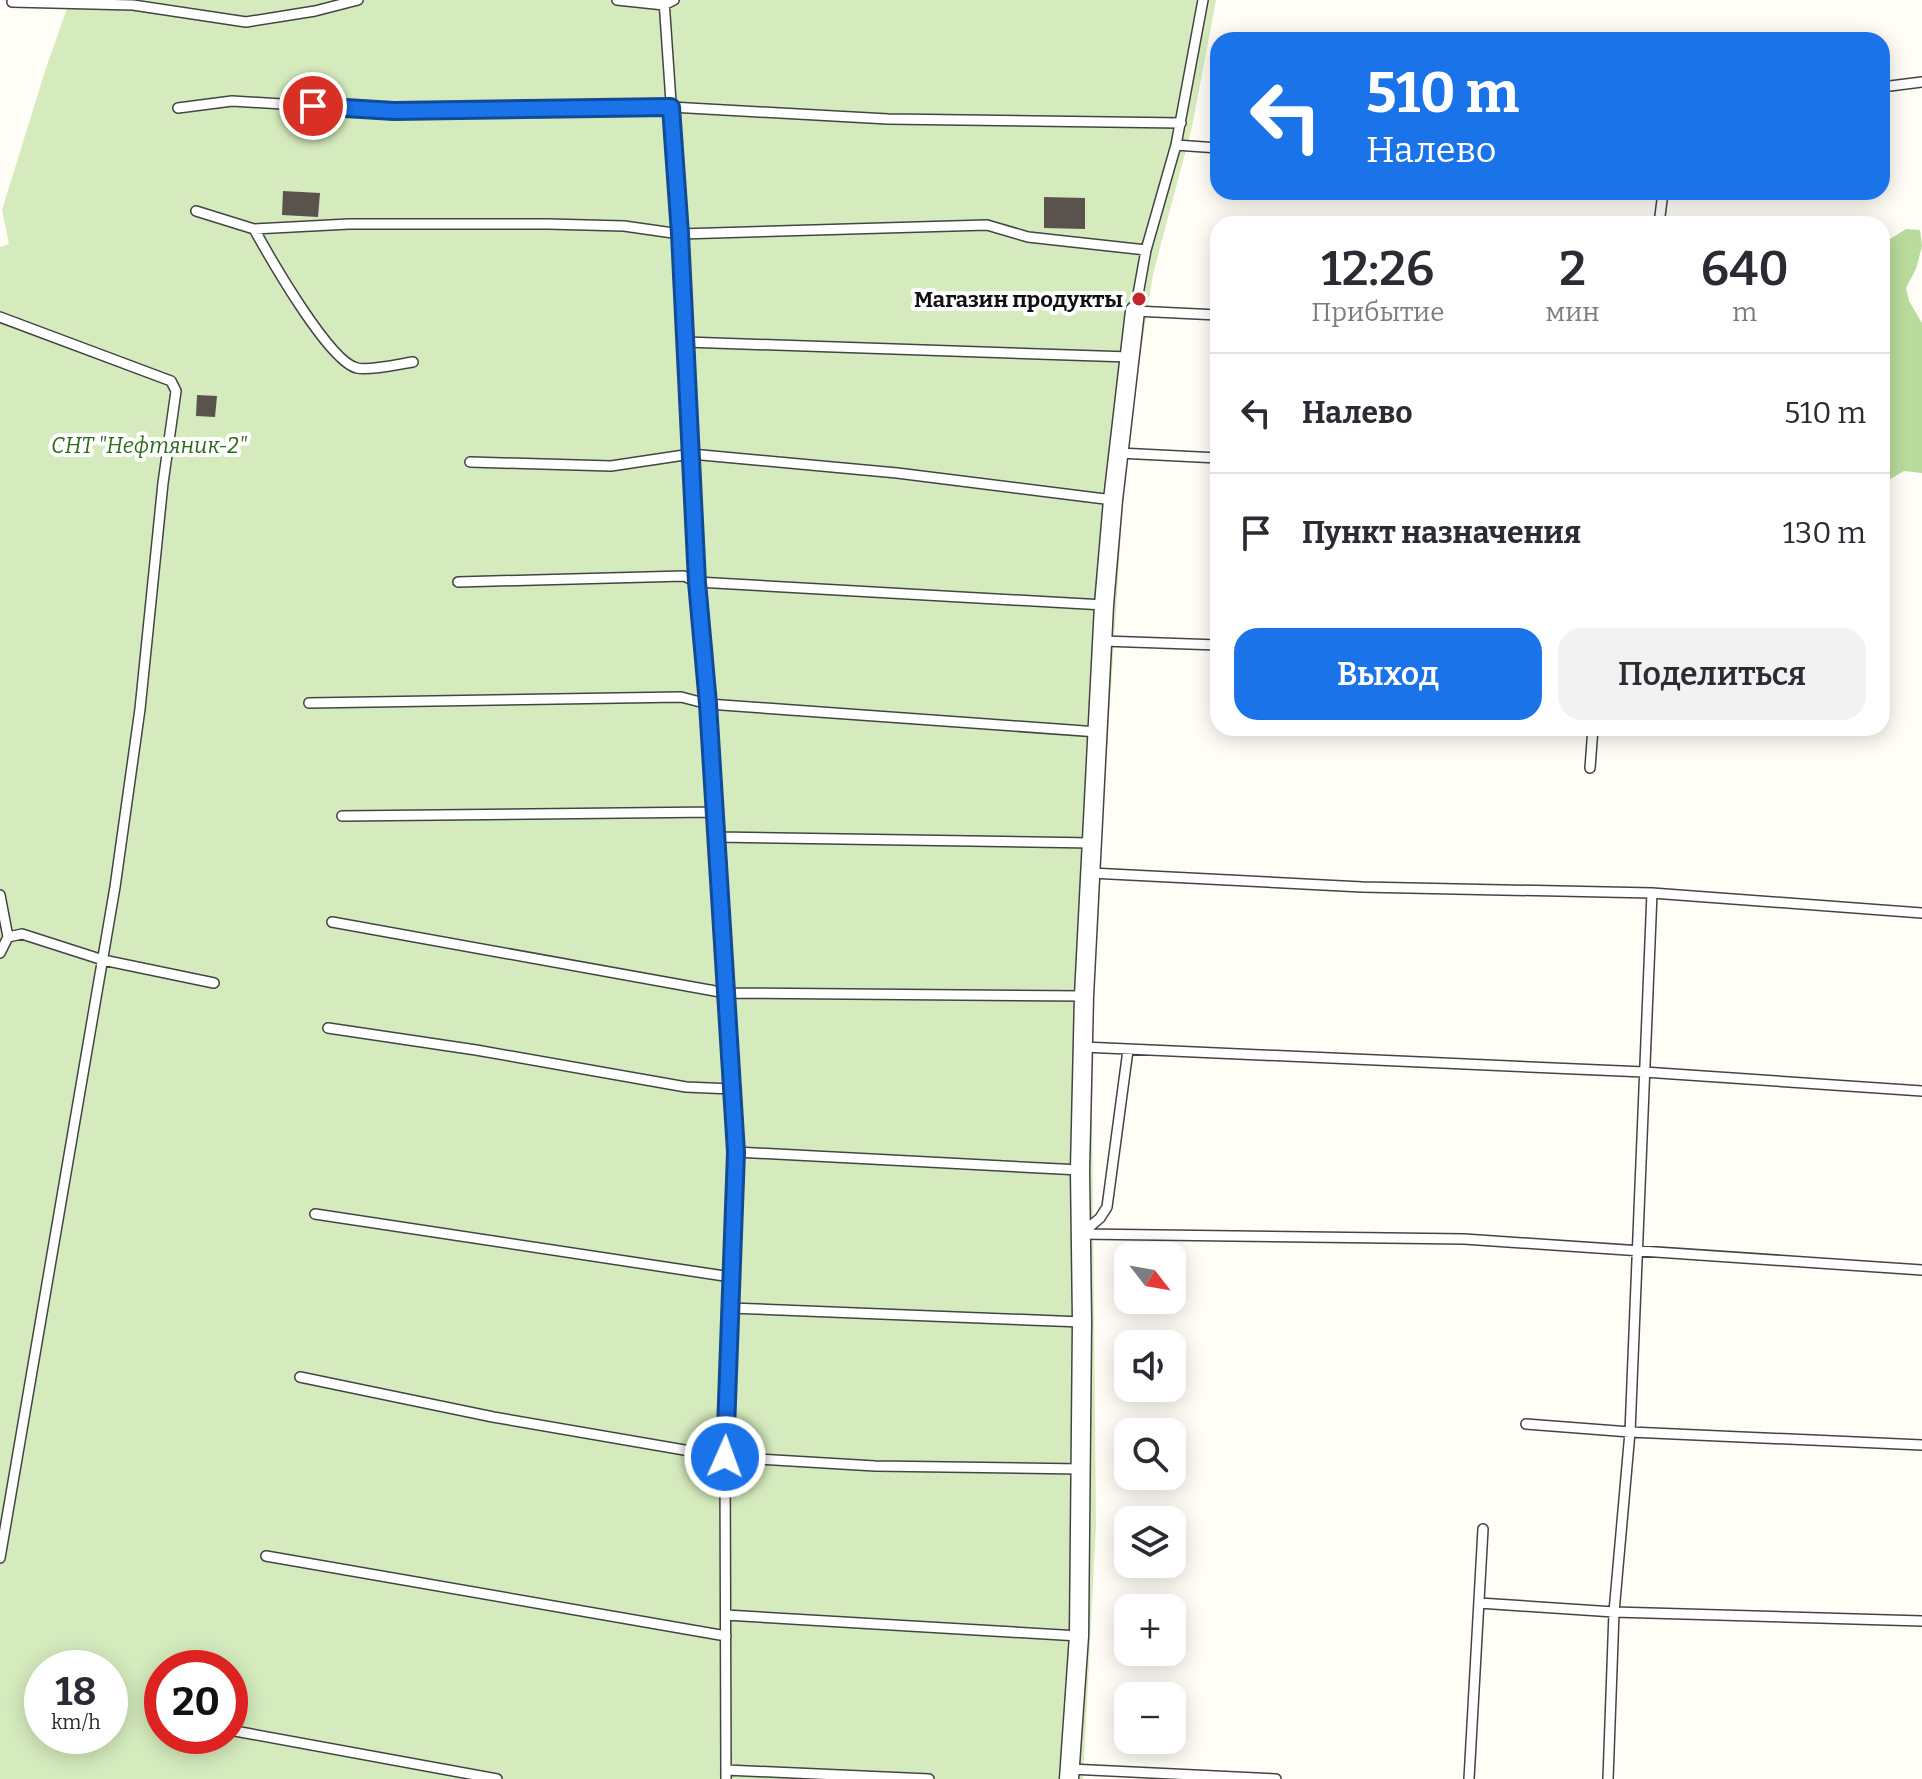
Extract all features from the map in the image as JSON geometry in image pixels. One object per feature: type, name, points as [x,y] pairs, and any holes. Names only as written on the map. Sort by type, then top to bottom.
[{"type":"street","points":[[1069,1774],[1079,1636],[1080,1170],[1084,996],[1104,605],[1135,311]]},
{"type":"lane","points":[[12,2],[133,5],[246,22],[315,11],[358,0]]},
{"type":"lane","points":[[617,0],[664,3],[674,0]]},
{"type":"lane","points":[[1203,0],[1181,123],[1146,250],[1135,311],[1210,315]]},
{"type":"lane","points":[[664,3],[680,234],[697,582],[708,704],[736,1152],[725,1457],[726,1775],[929,1779]]},
{"type":"lane","points":[[1890,86],[1922,82]]},
{"type":"lane","points":[[178,108],[232,101],[394,111],[671,107],[888,119],[1181,123]]},
{"type":"lane","points":[[1176,145],[1210,147]]},
{"type":"lane","points":[[196,211],[254,229],[349,224],[548,224],[624,226],[680,234],[987,225],[1028,237],[1146,250]]},
{"type":"lane","points":[[254,229],[281,277],[343,360],[359,369],[413,362]]},
{"type":"lane","points":[[0,317],[171,381],[176,391],[163,483],[140,709],[103,960],[0,1558]]},
{"type":"lane","points":[[686,342],[1129,357]]},
{"type":"lane","points":[[1119,453],[1210,458]]},
{"type":"lane","points":[[470,462],[611,466],[691,454],[897,473],[1113,500]]},
{"type":"lane","points":[[458,582],[684,576],[697,582],[1104,605]]},
{"type":"lane","points":[[1103,641],[1210,645]]},
{"type":"lane","points":[[309,703],[681,697],[708,704],[1098,732]]},
{"type":"lane","points":[[1590,768],[1592,736]]},
{"type":"lane","points":[[342,816],[715,812]]},
{"type":"lane","points":[[716,837],[1093,843]]},
{"type":"lane","points":[[1091,873],[1362,887],[1652,893],[1922,913]]},
{"type":"lane","points":[[1608,1779],[1614,1612],[1630,1432],[1652,893]]},
{"type":"lane","points":[[0,895],[8,937],[0,953]]},
{"type":"lane","points":[[332,922],[726,993],[1084,996]]},
{"type":"lane","points":[[8,937],[22,934],[103,960],[214,983]]},
{"type":"lane","points":[[328,1028],[686,1087],[732,1089]]},
{"type":"lane","points":[[1083,1047],[1644,1072],[1922,1091]]},
{"type":"lane","points":[[1081,1234],[1100,1218],[1107,1207],[1128,1050]]},
{"type":"lane","points":[[736,1152],[1080,1170]]},
{"type":"lane","points":[[315,1214],[731,1277]]},
{"type":"lane","points":[[1081,1234],[1464,1239],[1922,1270]]},
{"type":"lane","points":[[730,1308],[1082,1322]]},
{"type":"lane","points":[[300,1377],[493,1417],[725,1457],[875,1466],[1081,1469]]},
{"type":"lane","points":[[1526,1424],[1630,1432],[1922,1445]]},
{"type":"lane","points":[[1469,1779],[1483,1529]]},
{"type":"lane","points":[[266,1556],[726,1636]]},
{"type":"lane","points":[[1479,1603],[1614,1612],[1922,1621]]},
{"type":"lane","points":[[726,1615],[1079,1636]]},
{"type":"lane","points":[[248,1733],[497,1779]]},
{"type":"lane","points":[[1069,1774],[1276,1779]]},
{"type":"green space","name":"СНТ \"Нефтяник-2\"","points":[[70,0],[1216,0],[1192,127],[1153,274],[1127,440],[1091,999],[1096,1525],[1083,1779],[0,1779],[0,247],[9,244],[2,210]]},
{"type":"green space","points":[[1906,229],[1920,230],[1922,246],[1916,269],[1906,288],[1909,301],[1922,323],[1922,473],[1904,471],[1890,479],[1890,239]]},
{"type":"building","points":[[283,191],[320,193],[318,217],[282,215]]},
{"type":"building","points":[[1044,197],[1085,198],[1085,229],[1044,228]]},
{"type":"building","points":[[197,395],[217,396],[215,417],[196,416]]},
{"type":"place","name":"Магазин продукты","points":[[1139,299]]},
{"type":"route","points":[[313,106],[394,111],[671,107],[697,582],[708,704],[736,1152],[725,1457]]}]
